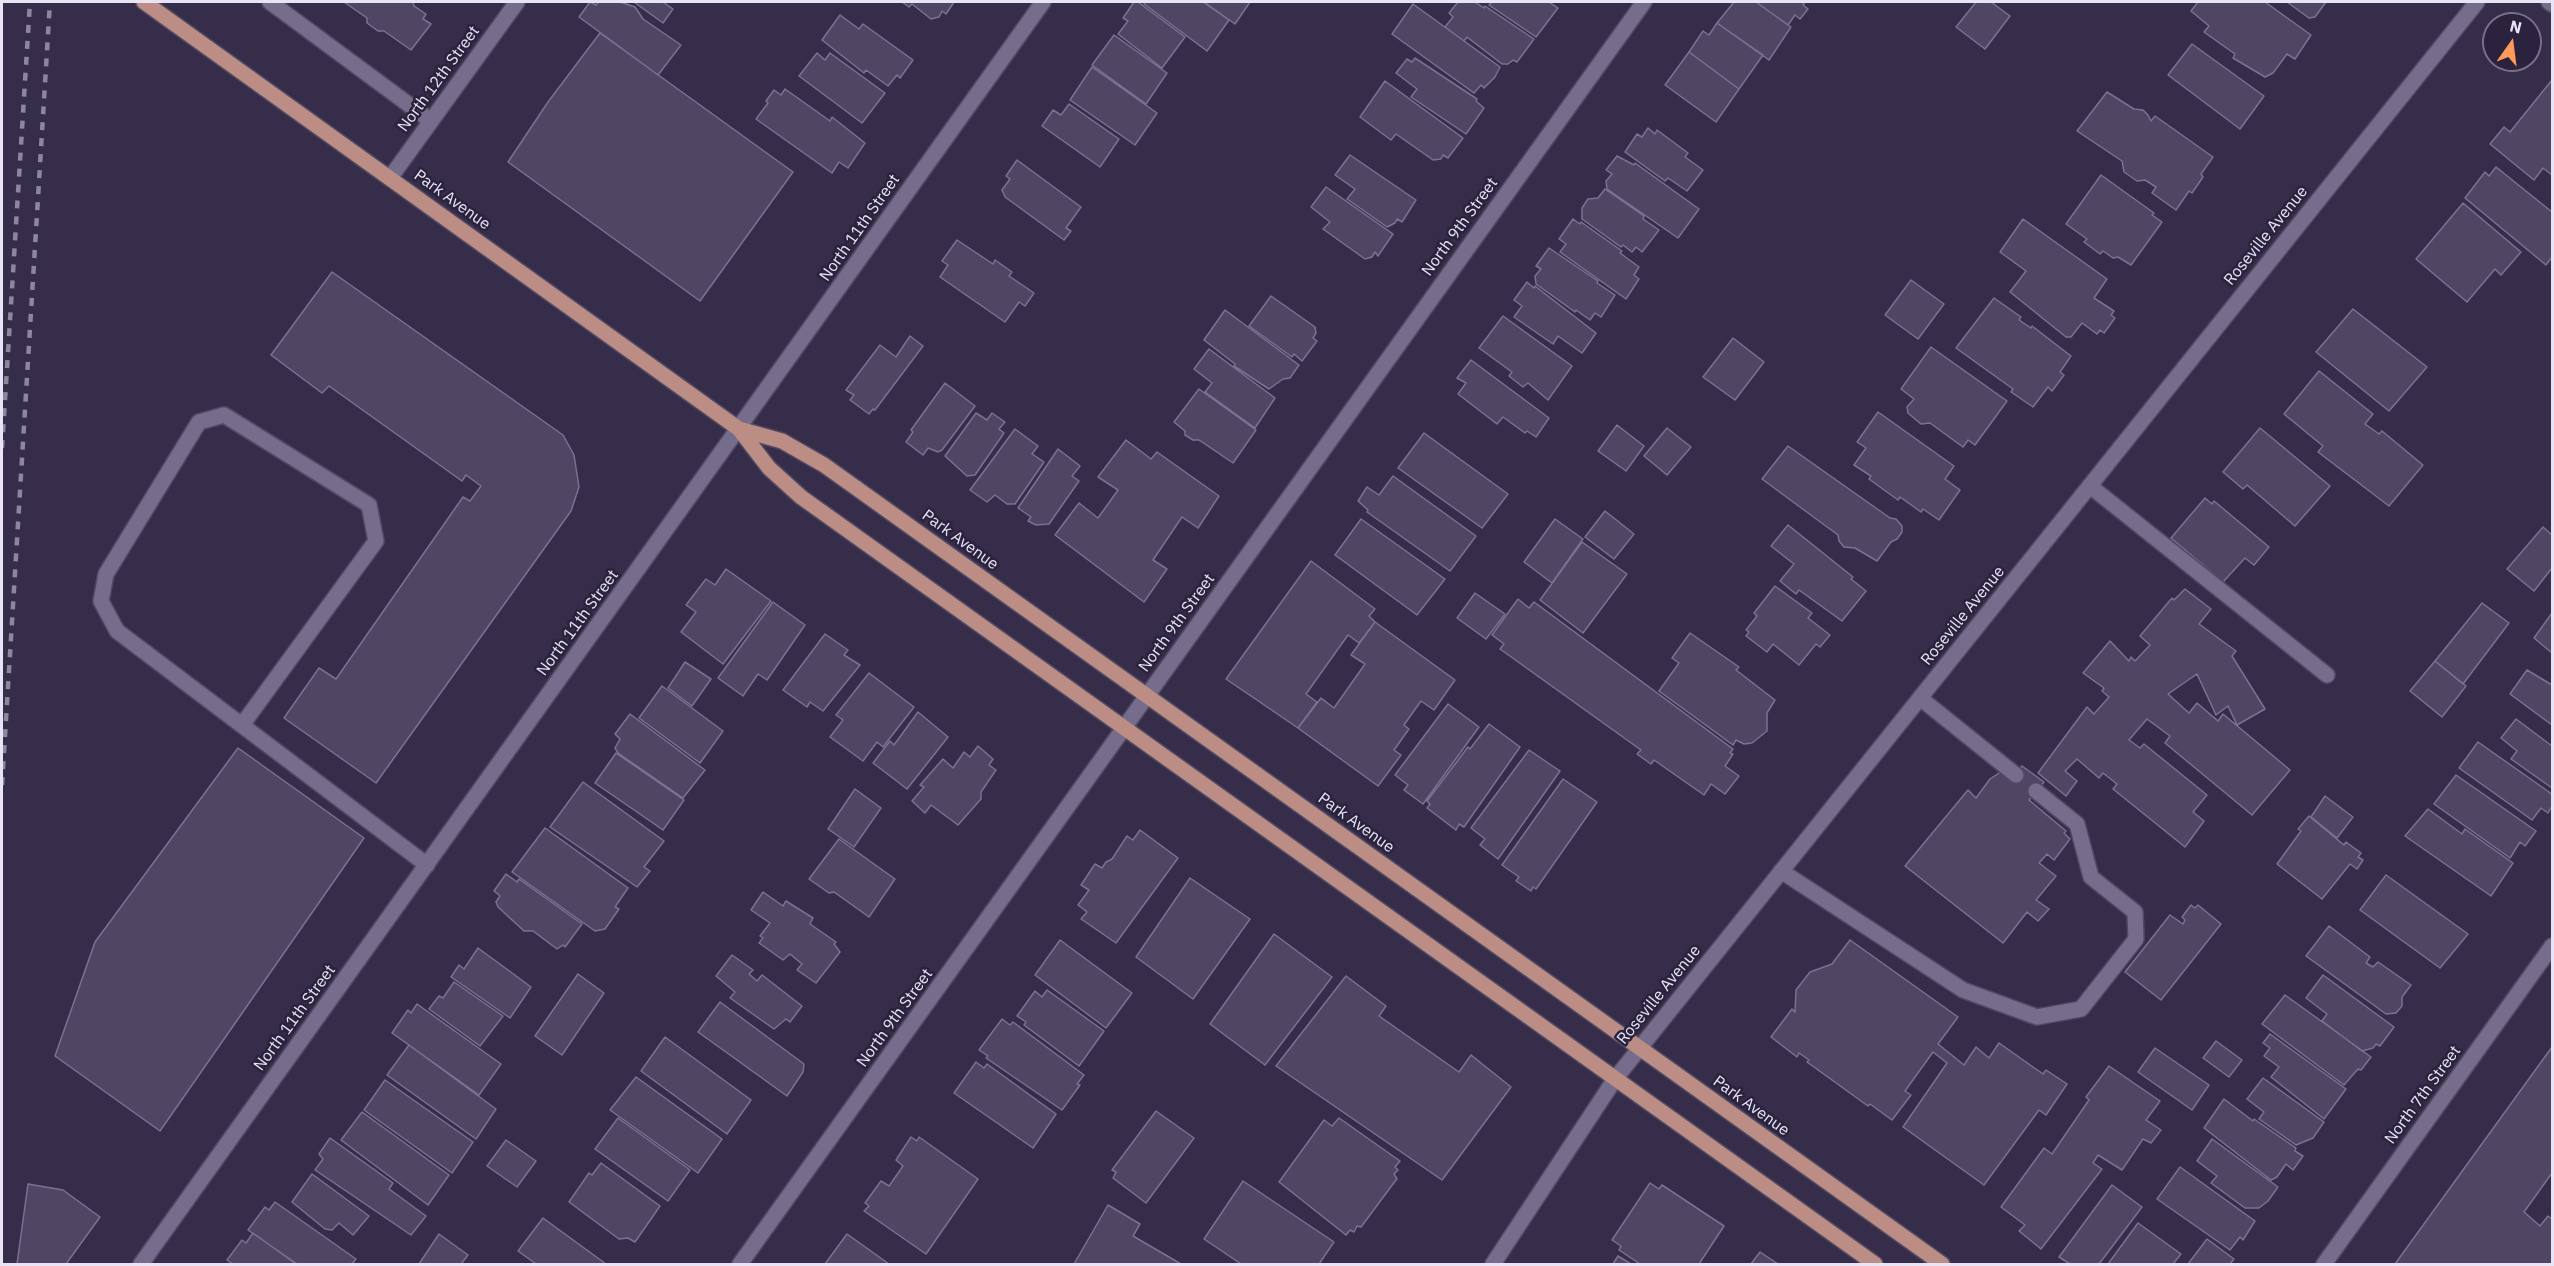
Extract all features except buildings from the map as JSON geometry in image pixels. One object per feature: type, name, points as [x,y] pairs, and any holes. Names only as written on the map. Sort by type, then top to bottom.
[{"type":"main road","name":"Park Avenue","points":[[144,2],[739,429],[769,468],[801,497],[1875,1264]]},
{"type":"main road","name":"Park Avenue","points":[[739,429],[782,441],[824,465],[1942,1264]]},
{"type":"street","points":[[270,2],[431,121]]},
{"type":"street","name":"North 12th Street","points":[[390,178],[517,2]]},
{"type":"street","name":"North 11th Street","points":[[141,1264],[1043,2]]},
{"type":"street","name":"North 9th Street","points":[[740,1264],[1644,2]]},
{"type":"street","name":"Roseville Avenue","points":[[1493,1264],[1615,1079],[1639,1048],[2477,2]]},
{"type":"street","points":[[242,725],[376,541],[369,506],[224,415],[199,422],[106,574],[101,601],[117,631],[427,865]]},
{"type":"street","points":[[2090,486],[2327,675]]},
{"type":"street","points":[[1920,698],[2016,775]]},
{"type":"street","points":[[1781,871],[1963,990],[2037,1017],[2080,1010],[2136,939],[2135,912],[2091,877],[2077,824],[2036,791]]},
{"type":"street","name":"North 7th Street","points":[[2324,1264],[2553,946]]},
{"type":"railway","points":[[2,448],[30,2]]},
{"type":"railway","points":[[2,785],[50,2]]}]
